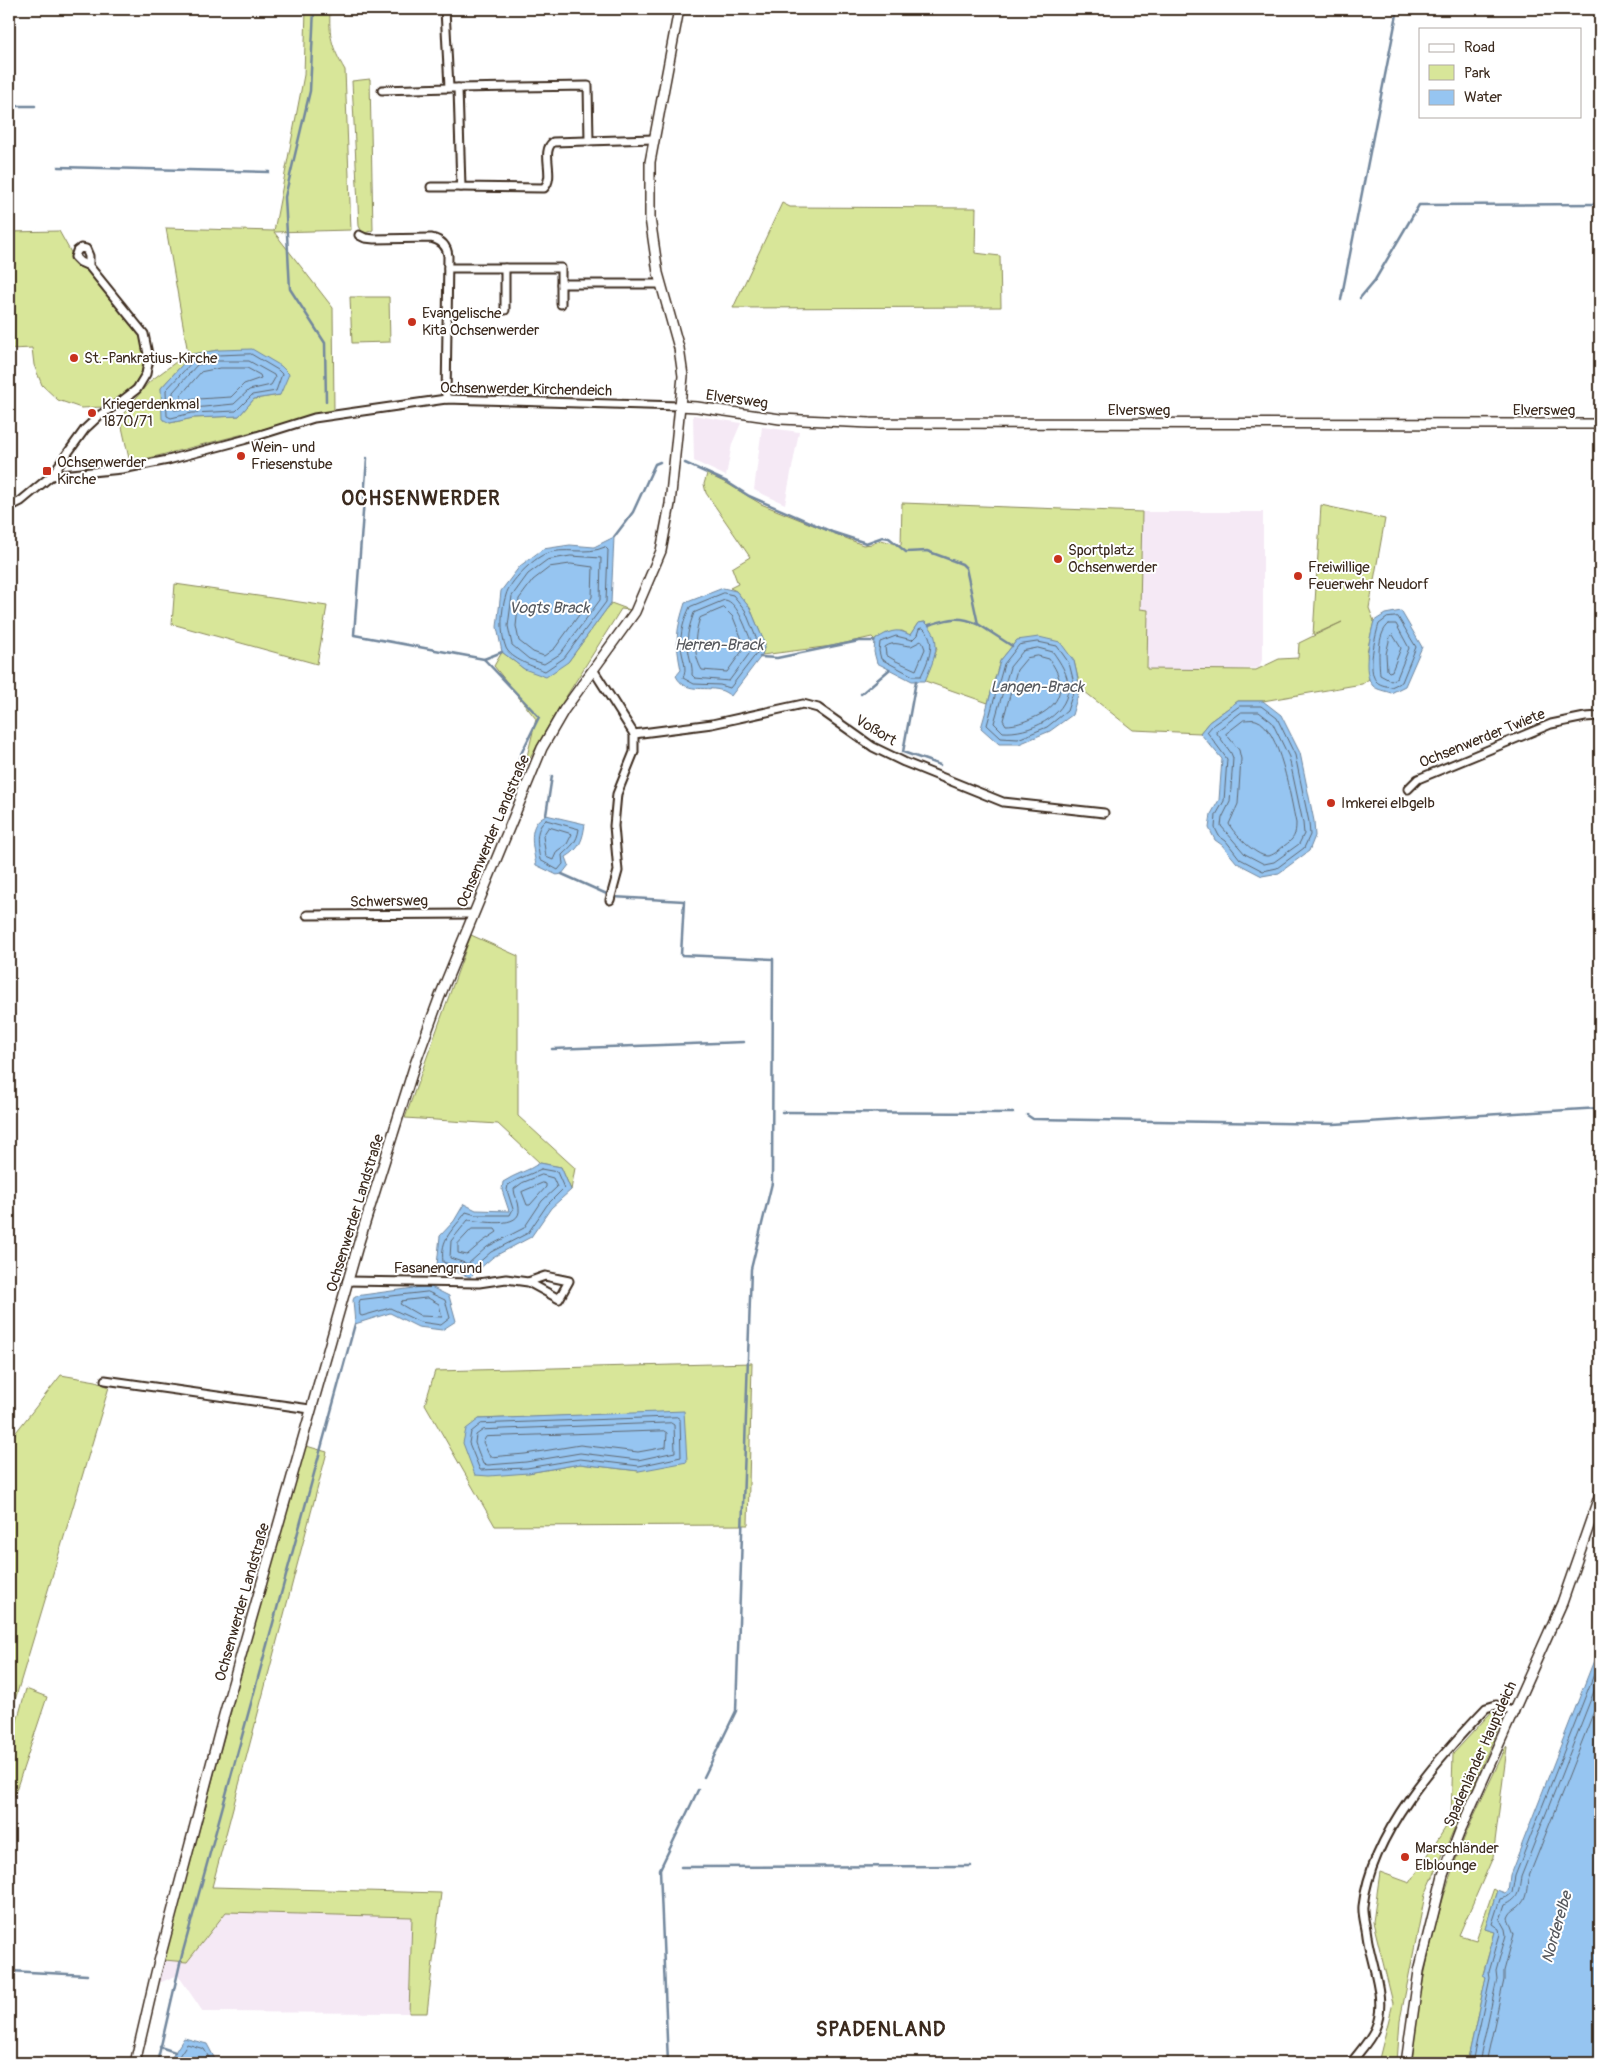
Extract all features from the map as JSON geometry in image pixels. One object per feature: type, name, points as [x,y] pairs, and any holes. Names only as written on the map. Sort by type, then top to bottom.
[{"type":"street","points":[[445,9],[448,88]]},
{"type":"street","name":"Ochsenwerder Landstraße","points":[[135,2063],[156,1973],[224,1715],[347,1282],[415,1064],[440,996],[542,748],[564,710],[635,612],[661,551],[670,504],[683,376],[679,348],[660,284],[650,218],[650,162],[678,9]]},
{"type":"street","points":[[382,90],[588,86],[588,141]]},
{"type":"street","points":[[458,88],[462,187]]},
{"type":"street","points":[[431,187],[544,188],[548,182],[548,148],[553,142],[654,139]]},
{"type":"street","points":[[359,235],[374,239],[435,239],[446,248],[448,256],[446,400]]},
{"type":"street","points":[[9,508],[21,501],[51,476],[85,429],[100,414],[119,403],[137,389],[146,374],[149,359],[144,334],[89,266]]},
{"type":"street","points":[[448,268],[560,268],[561,304]]},
{"type":"street","points":[[505,268],[505,310]]},
{"type":"street","points":[[560,284],[660,284]]},
{"type":"street","name":"Ochsenwerder Kirchendeich","points":[[51,476],[131,468],[168,460],[248,439],[314,418],[446,400],[680,406]]},
{"type":"street","name":"Elversweg","points":[[680,406],[780,419],[870,423],[1600,424]]},
{"type":"street","points":[[594,671],[634,734],[634,752],[616,794],[614,826],[618,871],[610,900]]},
{"type":"street","name":"Voßort","points":[[634,734],[712,724],[803,704],[818,708],[873,747],[1003,802],[1104,813]]},
{"type":"street","name":"Ochsenwerder Twiete","points":[[1408,789],[1418,780],[1552,724],[1600,716]]},
{"type":"street","name":"Schwersweg","points":[[306,915],[473,914]]},
{"type":"street","name":"Fasanengrund","points":[[347,1282],[479,1283],[506,1279],[528,1282],[559,1299],[569,1281],[545,1276],[528,1282]]},
{"type":"street","points":[[105,1380],[310,1409]]},
{"type":"street","name":"Spadenländer Hauptdeich","points":[[1406,2063],[1419,1971],[1443,1875],[1460,1830],[1562,1603],[1600,1494]]},
{"type":"street","points":[[1351,2063],[1376,2028],[1380,2010],[1379,1992],[1369,1949],[1363,1907],[1370,1878],[1380,1851],[1403,1808],[1433,1768],[1486,1708],[1496,1705],[1514,1712]]},
{"type":"shaded area","points":[[693,415],[741,423],[732,444],[726,476],[694,461]]},
{"type":"shaded area","points":[[762,427],[799,432],[785,504],[754,490]]},
{"type":"shaded area","points":[[1142,512],[1263,512],[1263,657],[1259,668],[1154,673],[1148,667],[1148,611],[1140,610]]},
{"type":"shaded area","points":[[226,1912],[412,1917],[409,2013],[203,2012],[178,1975],[159,1983],[164,1960],[187,1962]]},
{"type":"green space","points":[[306,9],[330,9],[332,41],[345,70],[351,230],[274,232],[333,308],[334,411],[130,463],[120,418],[149,382],[188,353],[166,228],[274,231],[304,75]],"holes":[[[219,350],[280,395],[254,399],[239,416],[193,418],[170,423],[161,388],[192,354]]]},
{"type":"green space","points":[[370,79],[373,230],[363,234],[359,226],[352,81]]},
{"type":"green space","points":[[782,203],[790,207],[976,208],[975,253],[1000,256],[1001,307],[733,308]]},
{"type":"green space","points":[[59,231],[74,258],[102,286],[140,335],[144,358],[141,374],[130,390],[117,401],[103,407],[81,408],[58,400],[42,385],[34,365],[32,348],[11,349],[9,351],[9,232]]},
{"type":"green space","points":[[350,297],[389,297],[390,342],[352,343]]},
{"type":"green space","points":[[707,474],[761,504],[863,545],[881,540],[901,545],[902,503],[1142,512],[1140,609],[1148,610],[1147,669],[1256,670],[1279,659],[1298,658],[1299,643],[1342,622],[1313,635],[1321,505],[1385,519],[1369,608],[1374,621],[1367,652],[1369,679],[1362,684],[1263,701],[1238,701],[1209,722],[1200,733],[1133,730],[1080,688],[1074,661],[1017,640],[1000,661],[988,703],[925,681],[937,649],[925,622],[918,623],[910,635],[902,631],[887,633],[875,640],[872,637],[832,646],[762,655],[765,644],[750,608],[736,591],[730,588],[738,584],[732,568],[750,557],[706,493],[704,484]]},
{"type":"green space","points":[[175,584],[327,606],[317,664],[172,624]]},
{"type":"green space","points":[[611,603],[630,610],[621,609],[554,716],[524,769],[536,719],[494,666],[502,652],[524,669],[568,662]]},
{"type":"green space","points":[[471,935],[518,956],[518,1116],[575,1168],[571,1190],[561,1167],[540,1163],[498,1124],[405,1118]]},
{"type":"green space","points":[[752,1363],[748,1525],[495,1526],[425,1404],[435,1371]],"holes":[[[684,1412],[639,1471],[580,1464],[528,1473],[479,1419]]]},
{"type":"green space","points":[[61,1375],[96,1381],[109,1387],[9,1720],[9,1441]]},
{"type":"green space","points":[[303,1445],[327,1452],[212,1887],[441,1893],[427,2013],[409,2013],[412,1917],[226,1912],[187,1962],[164,1960]]},
{"type":"green space","points":[[26,1689],[47,1697],[9,1811],[9,1750]]},
{"type":"green space","points":[[1496,1707],[1506,1711],[1425,1895],[1400,2020],[1397,2063],[1378,2063],[1393,2003],[1373,1922],[1380,1872],[1410,1883],[1451,1819],[1453,1754]]},
{"type":"green space","points":[[1506,1747],[1493,1857],[1459,1935],[1476,1940],[1494,1888],[1497,1890],[1485,1929],[1495,1932],[1483,1974],[1486,1977],[1467,2063],[1412,2063],[1422,1987],[1439,1911],[1461,1847]]},
{"type":"water","points":[[252,349],[281,366],[289,374],[280,395],[254,399],[239,416],[193,418],[170,423],[162,419],[161,388],[192,354],[219,350]]},
{"type":"water","name":"Vogts Brack","points":[[614,537],[611,603],[568,662],[546,677],[524,669],[502,652],[497,627],[501,591],[520,566],[543,549],[570,545],[594,547]]},
{"type":"water","name":"Herren-Brack","points":[[723,588],[736,591],[750,608],[765,644],[762,655],[731,696],[720,690],[684,685],[676,676],[681,670],[677,636],[685,603]]},
{"type":"water","points":[[1401,611],[1422,647],[1405,686],[1391,693],[1373,686],[1369,680],[1367,664],[1370,636],[1374,621],[1385,614]]},
{"type":"water","points":[[925,622],[935,636],[936,651],[925,681],[912,681],[877,663],[874,652],[875,640],[892,631],[900,631],[910,635],[918,623]]},
{"type":"water","name":"Langen-Brack","points":[[1039,637],[1060,642],[1074,661],[1080,688],[1072,715],[1050,731],[1019,744],[999,744],[981,728],[1000,661],[1017,640]]},
{"type":"water","points":[[1238,701],[1263,701],[1281,715],[1300,753],[1314,821],[1315,836],[1309,851],[1279,873],[1262,876],[1237,863],[1222,845],[1215,840],[1209,828],[1211,814],[1219,800],[1222,759],[1200,733],[1209,722]]},
{"type":"water","points":[[546,815],[585,824],[580,843],[575,851],[566,857],[569,865],[562,874],[557,875],[536,865],[532,837],[533,830],[540,819]]},
{"type":"water","points":[[540,1163],[561,1167],[571,1190],[551,1208],[531,1237],[493,1257],[470,1277],[437,1265],[440,1236],[454,1221],[464,1204],[476,1210],[509,1211],[502,1190],[503,1182]]},
{"type":"water","points":[[429,1286],[449,1296],[456,1321],[442,1330],[418,1327],[390,1313],[355,1324],[353,1300],[355,1296]]},
{"type":"water","points":[[684,1411],[687,1462],[639,1471],[580,1464],[528,1473],[489,1476],[475,1475],[463,1443],[466,1429],[479,1419]]},
{"type":"water","name":"Norderelbe","points":[[1600,1645],[1600,2063],[1467,2063],[1486,1977],[1483,1975],[1495,1932],[1485,1929],[1497,1890],[1505,1893],[1508,1891],[1510,1875]]},
{"type":"water","points":[[184,2038],[207,2044],[217,2063],[177,2063],[172,2057]]},
{"type":"waterway","points":[[314,9],[310,91],[285,197],[290,289],[325,343],[326,401]]},
{"type":"waterway","points":[[1341,300],[1398,9]]},
{"type":"waterway","points":[[9,106],[35,106]]},
{"type":"waterway","points":[[58,167],[269,172]]},
{"type":"waterway","points":[[1360,298],[1375,280],[1419,205],[1600,204]]},
{"type":"waterway","points":[[367,458],[354,635],[484,659]]},
{"type":"waterway","points":[[614,537],[633,512],[655,464],[660,462]]},
{"type":"waterway","points":[[685,463],[727,482],[749,496],[832,532],[866,543],[883,537],[889,538],[906,552],[927,551],[962,564],[966,568],[978,624],[1012,646]]},
{"type":"waterway","points":[[929,625],[954,619],[971,621],[978,624]]},
{"type":"waterway","points":[[760,657],[777,658],[859,641],[874,641]]},
{"type":"waterway","points":[[502,652],[484,659],[539,717],[519,758]]},
{"type":"waterway","points":[[861,694],[889,670]]},
{"type":"waterway","points":[[916,681],[903,752],[940,765]]},
{"type":"waterway","points":[[546,815],[552,776]]},
{"type":"waterway","points":[[562,874],[609,895]]},
{"type":"waterway","points":[[613,897],[684,901],[681,955],[773,959],[772,1183],[751,1269],[736,1711],[704,1777]]},
{"type":"waterway","points":[[552,1049],[744,1042]]},
{"type":"waterway","points":[[1027,1115],[1033,1119],[1334,1124],[1600,1108]]},
{"type":"waterway","points":[[782,1112],[1013,1113]]},
{"type":"waterway","points":[[157,2063],[182,1955],[355,1324]]},
{"type":"waterway","points":[[668,2063],[660,1869],[698,1790]]},
{"type":"waterway","points":[[681,1867],[971,1866]]},
{"type":"waterway","points":[[9,1971],[87,1975]]},
{"type":"waterway","points":[[160,2047],[175,2052]]},
{"type":"place","name":"Evangelische Kita Ochsenwerder","points":[[412,322]]},
{"type":"place","name":"St.-Pankratius-Kirche","points":[[74,358]]},
{"type":"place","name":"Kriegerdenkmal 1870/71","points":[[92,413]]},
{"type":"place","name":"Wein- und Friesenstube","points":[[241,456]]},
{"type":"place","name":"Ochsenwerder Kirche","points":[[47,471]]},
{"type":"place","name":"Sportplatz Ochsenwerder","points":[[1058,559]]},
{"type":"place","name":"Freiwillige Feuerwehr Neudorf","points":[[1298,576]]},
{"type":"place","name":"Imkerei elbgelb","points":[[1331,803]]},
{"type":"place","name":"Marschländer Elblounge","points":[[1405,1857]]},
{"type":"district","name":"OCHSENWERDER","points":[[421,498]]},
{"type":"district","name":"SPADENLAND","points":[[881,2029]]}]
